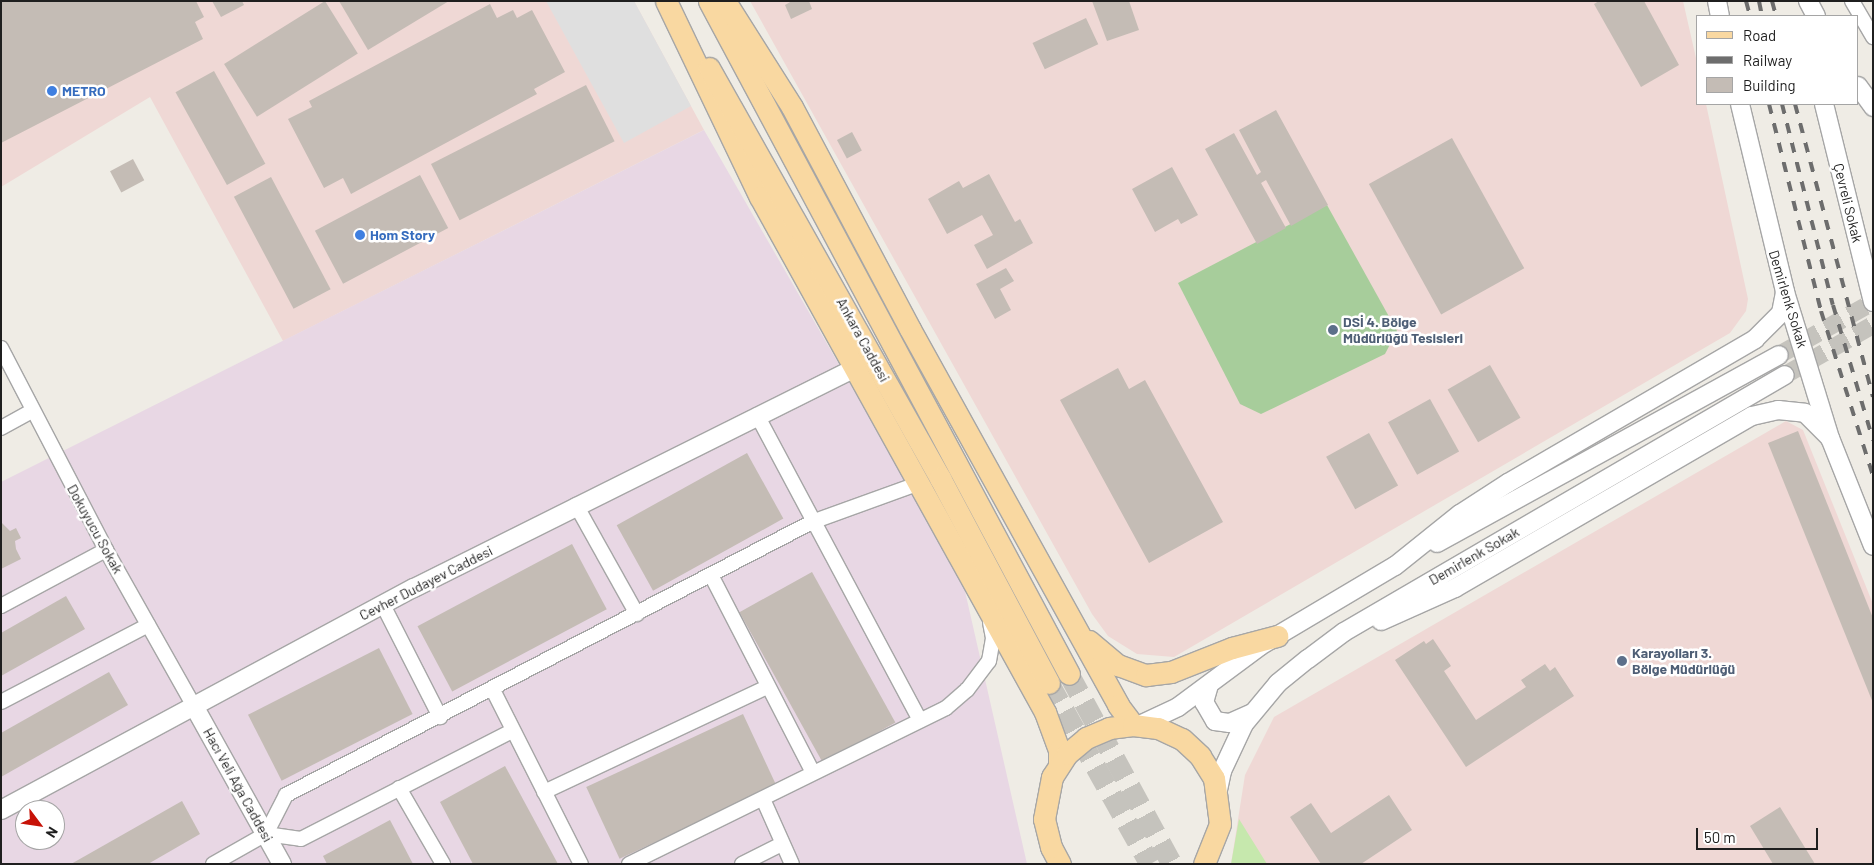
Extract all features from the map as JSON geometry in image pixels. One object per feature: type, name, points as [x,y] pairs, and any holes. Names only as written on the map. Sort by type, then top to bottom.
[{"type":"main road","points":[[668,1],[740,159],[983,595],[1045,712],[1059,750],[1059,764],[1044,805],[1046,833],[1059,863]]},
{"type":"main road","name":"Ankara Caddesi","points":[[668,1],[785,199],[1049,683]]},
{"type":"main road","name":"Ankara Caddesi","points":[[709,1],[1069,674]]},
{"type":"main road","points":[[725,1],[792,107],[1118,706],[1137,725]]},
{"type":"main road","points":[[1073,624],[1110,660],[1146,675],[1171,672],[1277,636]]},
{"type":"main road","points":[[1059,764],[1086,738],[1109,728],[1137,725],[1170,733],[1192,747],[1208,767],[1218,790],[1220,824],[1212,858]]},
{"type":"street","points":[[1717,1],[1720,15]]},
{"type":"street","points":[[1799,1],[1803,15]]},
{"type":"street","points":[[1808,1],[1815,15]]},
{"type":"street","points":[[1852,1],[1873,38]]},
{"type":"street","points":[[1859,87],[1873,108]]},
{"type":"street","name":"Demirlenk Sokak","points":[[1740,105],[1785,292],[1830,438],[1873,546]]},
{"type":"street","name":"Çevreli Sokak","points":[[1824,105],[1873,302]]},
{"type":"street","points":[[1137,725],[1173,710],[1277,636],[1395,566],[1460,514],[1508,482],[1755,339],[1781,313],[1785,292]]},
{"type":"street","name":"Dokuyucu Sokak","points":[[1,348],[32,411],[106,550],[194,706]]},
{"type":"street","name":"Demirlenk Sokak","points":[[1395,566],[1779,355]]},
{"type":"street","name":"Cevher Dudayev Caddesi","points":[[1,810],[383,605],[576,505],[856,368]]},
{"type":"street","name":"Demirlenk Sokak","points":[[1218,790],[1232,747],[1252,713],[1293,670],[1344,632],[1785,375]]},
{"type":"street","points":[[1344,632],[1404,612],[1455,588],[1752,416],[1778,410],[1805,413],[1830,438]]},
{"type":"street","points":[[1,428],[32,411]]},
{"type":"street","points":[[757,415],[812,522],[920,720]]},
{"type":"street","points":[[213,864],[266,834],[286,795],[493,690],[812,522],[920,483]]},
{"type":"street","points":[[576,505],[637,614]]},
{"type":"street","points":[[1,606],[106,550]]},
{"type":"street","points":[[711,575],[767,687],[812,771]]},
{"type":"street","points":[[629,864],[763,799],[812,771],[946,708],[967,690],[989,661],[994,638],[983,595]]},
{"type":"street","points":[[383,605],[440,717]]},
{"type":"street","points":[[1,702],[148,625]]},
{"type":"street","points":[[1209,685],[1204,702],[1215,721],[1230,723],[1252,713]]},
{"type":"street","points":[[544,792],[767,687]]},
{"type":"street","points":[[493,690],[512,731],[581,864]]},
{"type":"street","name":"Hacı Veli Ağa Caddesi","points":[[194,706],[282,864]]},
{"type":"street","points":[[266,834],[301,839],[512,731]]},
{"type":"street","points":[[399,788],[443,864]]},
{"type":"street","points":[[763,799],[792,864]]},
{"type":"street","points":[[742,864],[782,844]]},
{"type":"shaded area","name":"Hom Story","points":[[1,1],[634,1],[704,130],[283,341],[150,97],[1,187]]},
{"type":"shaded area","points":[[546,1],[634,1],[691,106],[624,143]]},
{"type":"shaded area","name":"DSİ 4. Bölge Müdürlüğü Tesisleri","points":[[750,1],[1683,1],[1696,58],[1696,105],[1706,105],[1748,299],[1746,311],[1730,333],[1174,657],[1137,654],[1108,636],[1092,614]]},
{"type":"shaded area","points":[[704,130],[962,578],[1027,864],[1,864],[1,482]]},
{"type":"shaded area","name":"Karayolları 3. Bölge Müdürlüğü","points":[[1786,421],[1803,430],[1873,604],[1873,864],[1231,864],[1245,775],[1274,717]]},
{"type":"green space","points":[[1327,205],[1397,331],[1385,354],[1261,414],[1240,404],[1178,283]]},
{"type":"green space","points":[[1239,819],[1267,864],[1231,864]]},
{"type":"building","name":"METRO","points":[[1,1],[196,1],[204,17],[195,22],[203,39],[1,143]]},
{"type":"building","points":[[212,1],[242,1],[244,5],[221,17]]},
{"type":"building","points":[[325,1],[358,54],[257,117],[224,64]]},
{"type":"building","points":[[339,1],[449,1],[368,50]]},
{"type":"building","points":[[792,1],[809,1],[812,9],[791,19],[785,5]]},
{"type":"building","points":[[1092,1],[1129,1],[1139,30],[1107,41]]},
{"type":"building","points":[[1599,1],[1644,1],[1679,65],[1641,87],[1594,4]]},
{"type":"building","points":[[490,4],[497,18],[513,10],[517,18],[532,10],[565,72],[534,89],[537,94],[351,194],[343,178],[324,188],[288,119],[312,107],[309,101]]},
{"type":"building","points":[[1086,18],[1098,44],[1045,69],[1033,43]]},
{"type":"building","points":[[214,71],[265,164],[227,185],[176,92]]},
{"type":"building","points":[[586,85],[615,141],[460,220],[431,164]]},
{"type":"building","points":[[1276,110],[1328,205],[1291,226],[1266,180],[1261,183],[1286,228],[1257,244],[1205,149],[1234,133],[1257,175],[1261,172],[1239,130]]},
{"type":"building","points":[[852,132],[862,151],[847,159],[837,140]]},
{"type":"building","points":[[1452,138],[1524,268],[1441,314],[1369,184]]},
{"type":"building","points":[[133,159],[144,180],[121,192],[110,171]]},
{"type":"building","points":[[1172,167],[1198,215],[1181,224],[1178,219],[1155,232],[1132,189]]},
{"type":"building","points":[[989,174],[1015,222],[1020,219],[1033,243],[987,269],[974,245],[993,235],[982,215],[947,234],[928,199],[959,181],[963,188]]},
{"type":"building","points":[[420,175],[448,228],[343,284],[315,231]]},
{"type":"building","points":[[271,177],[331,289],[294,309],[234,197]]},
{"type":"building","points":[[1006,268],[1014,281],[1000,289],[1011,310],[995,319],[976,284]]},
{"type":"building","points":[[1490,365],[1520,418],[1478,442],[1448,390]]},
{"type":"building","points":[[1118,368],[1129,389],[1145,380],[1223,522],[1149,563],[1060,400]]},
{"type":"building","points":[[1430,399],[1459,451],[1417,475],[1388,422]]},
{"type":"building","points":[[1798,431],[1873,618],[1873,703],[1768,443]]},
{"type":"building","points":[[1369,433],[1398,485],[1355,509],[1326,457]]},
{"type":"building","points":[[747,453],[783,519],[653,591],[617,525]]},
{"type":"building","points":[[1,522],[10,531],[16,528],[21,538],[15,541],[16,549],[21,559],[1,569]]},
{"type":"building","points":[[572,544],[607,609],[452,691],[417,626]]},
{"type":"building","points":[[812,572],[895,722],[823,763],[739,612]]},
{"type":"building","points":[[66,596],[85,629],[1,676],[1,633]]},
{"type":"building","points":[[1433,639],[1451,666],[1444,671],[1476,720],[1526,687],[1521,680],[1545,664],[1550,671],[1555,667],[1574,696],[1466,767],[1395,660],[1424,641],[1426,644]]},
{"type":"building","points":[[379,648],[413,714],[282,781],[248,715]]},
{"type":"building","points":[[109,672],[128,705],[1,777],[1,733]]},
{"type":"building","points":[[743,714],[776,786],[620,859],[586,787]]},
{"type":"building","points":[[505,766],[558,864],[473,864],[440,802]]},
{"type":"building","points":[[1389,795],[1412,830],[1361,864],[1321,864],[1290,817],[1311,803],[1331,833]]},
{"type":"building","points":[[182,801],[200,834],[148,864],[71,864]]},
{"type":"building","points":[[1780,807],[1815,864],[1773,864],[1750,826]]},
{"type":"building","points":[[390,820],[413,864],[327,864],[323,856]]},
{"type":"tunnel","points":[[1779,355],[1873,302]]},
{"type":"tunnel","points":[[1785,375],[1873,325]]},
{"type":"tunnel","points":[[1069,674],[1172,864]]},
{"type":"tunnel","points":[[1049,683],[1150,864]]},
{"type":"railway","points":[[1746,1],[1750,15]]},
{"type":"railway","points":[[1759,1],[1762,15]]},
{"type":"railway","points":[[1772,1],[1776,15]]},
{"type":"railway","points":[[1769,105],[1821,311],[1873,476]]},
{"type":"railway","points":[[1782,105],[1833,305],[1873,440]]},
{"type":"railway","points":[[1795,105],[1873,397]]},
{"type":"place","name":"METRO","points":[[52,91]]},
{"type":"place","name":"Hom Story","points":[[360,235]]},
{"type":"place","name":"DSİ 4. Bölge Müdürlüğü Tesisleri","points":[[1333,330]]},
{"type":"place","name":"Karayolları 3. Bölge Müdürlüğü","points":[[1622,661]]}]
